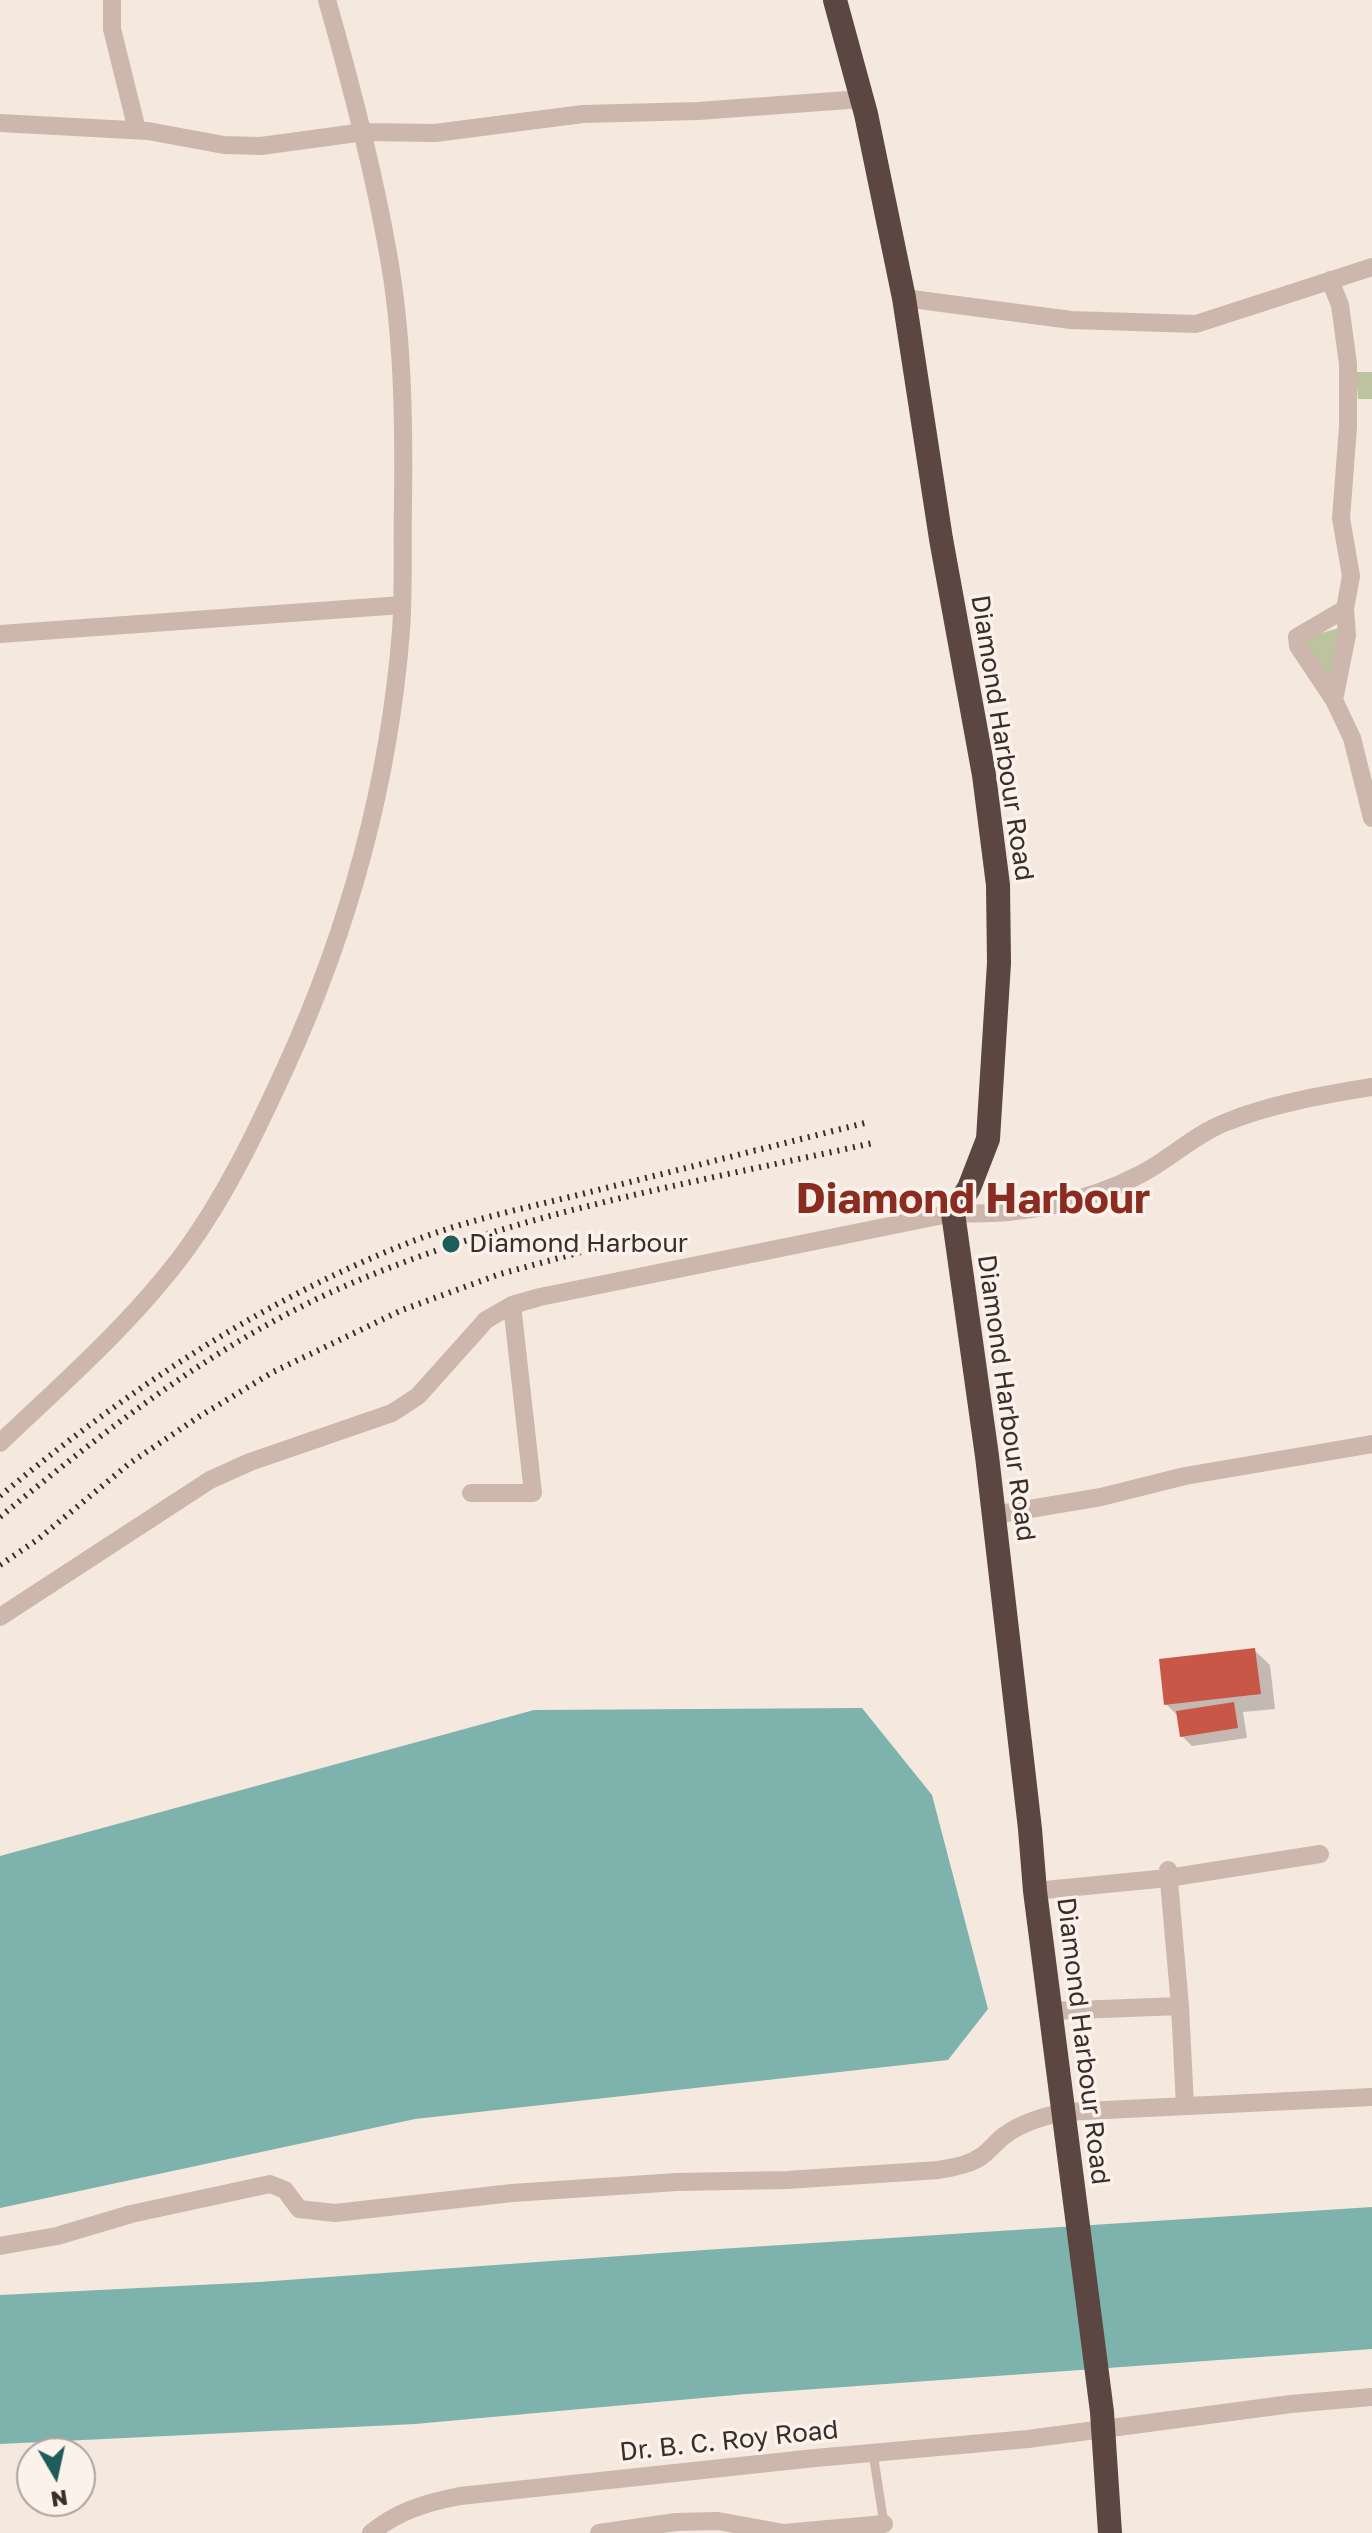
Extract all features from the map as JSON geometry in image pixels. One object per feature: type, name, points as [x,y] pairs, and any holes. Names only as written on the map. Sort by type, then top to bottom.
[{"type":"highway","name":"Diamond Harbour Road","points":[[835,0],[862,99],[904,298],[941,539],[984,775],[998,885],[999,963],[988,1139],[969,1188],[953,1213],[994,1515],[1035,1891],[1102,2421],[1110,2533]]},
{"type":"street","points":[[112,0],[112,29],[137,130]]},
{"type":"street","points":[[0,1443],[151,1295],[188,1247],[233,1175],[297,1043],[337,943],[361,864],[389,729],[398,665],[402,605],[403,425],[389,256],[364,132],[327,0]]},
{"type":"street","points":[[0,123],[137,130],[224,145],[261,146],[364,132],[426,134],[583,114],[698,111],[862,99]]},
{"type":"street","points":[[904,298],[1071,320],[1196,324],[1372,267]]},
{"type":"street","points":[[1330,280],[1340,305],[1348,364],[1348,427],[1341,518],[1351,576],[1345,609],[1347,635],[1334,700]]},
{"type":"street","points":[[0,634],[402,605]]},
{"type":"street","points":[[1345,609],[1297,637],[1298,646],[1334,700],[1352,738],[1372,818]]},
{"type":"street","points":[[0,1617],[210,1480],[250,1462],[392,1413],[418,1396],[486,1320],[512,1305],[953,1213],[1011,1213],[1047,1207],[1141,1174],[1223,1123],[1260,1111],[1372,1087]]},
{"type":"street","points":[[471,1493],[533,1493],[512,1305]]},
{"type":"street","points":[[994,1515],[1101,1497],[1185,1476],[1372,1444]]},
{"type":"street","points":[[1035,1891],[1320,1854]]},
{"type":"street","points":[[1168,1874],[1185,2106]]},
{"type":"street","points":[[1050,2011],[1180,2006]]},
{"type":"street","points":[[0,2246],[57,2236],[131,2214],[270,2184],[285,2190],[299,2209],[335,2213],[512,2193],[939,2170],[963,2165],[982,2156],[1005,2135],[1024,2125],[1065,2112],[1372,2097]]},
{"type":"street","name":"Dr. B. C. Roy Road","points":[[371,2533],[389,2518],[411,2508],[460,2496],[873,2453],[1102,2421],[1168,2419],[1372,2397]]},
{"type":"street","points":[[599,2533],[676,2522],[718,2521],[784,2533],[864,2530],[884,2524]]},
{"type":"lane","points":[[873,2453],[884,2524]]},
{"type":"green space","points":[[1356,372],[1372,372],[1372,399],[1358,399]]},
{"type":"green space","points":[[1342,627],[1335,690],[1301,639]]},
{"type":"water","points":[[862,1708],[932,1795],[988,2009],[948,2060],[415,2119],[0,2208],[0,1856],[534,1710]]},
{"type":"water","points":[[1372,2207],[1372,2349],[746,2394],[415,2424],[96,2439],[16,2437],[16,2443],[0,2444],[0,2295],[259,2282]]},
{"type":"building","points":[[1255,1648],[1261,1694],[1164,1705],[1159,1659]]},
{"type":"building","points":[[1234,1702],[1238,1728],[1180,1737],[1176,1711]]},
{"type":"railway","points":[[0,1496],[97,1419],[200,1349],[307,1288],[363,1262],[421,1238],[483,1218],[865,1123]]},
{"type":"railway","points":[[0,1517],[160,1392],[246,1337],[336,1290],[400,1264],[533,1221],[668,1187],[873,1143]]},
{"type":"railway","points":[[0,1565],[37,1540],[130,1463],[273,1372],[402,1310],[500,1274],[629,1239]]},
{"type":"place","name":"Diamond Harbour","points":[[451,1244]]},
{"type":"district","name":"Diamond Harbour","points":[[973,1200]]}]
